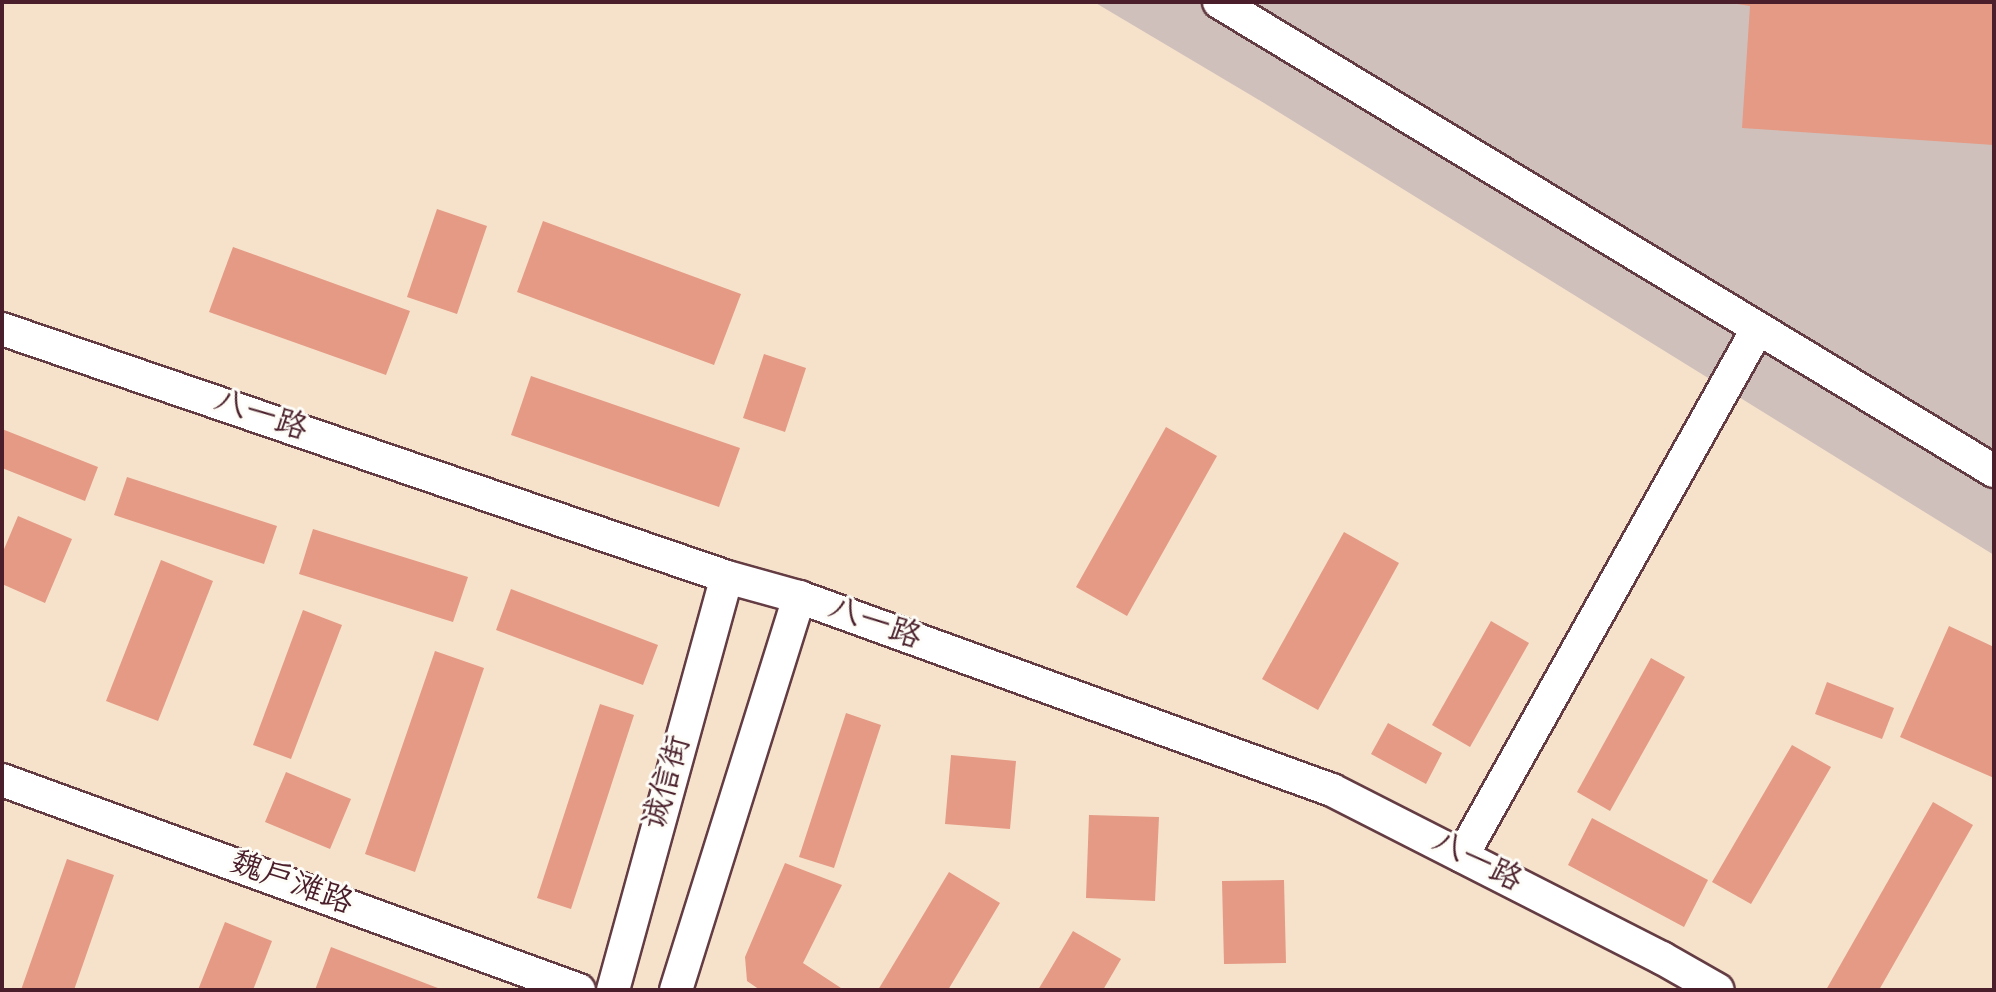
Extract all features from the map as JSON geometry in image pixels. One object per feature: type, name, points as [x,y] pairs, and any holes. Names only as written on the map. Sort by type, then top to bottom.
[{"type":"street","points":[[1227,4],[1994,471]]},
{"type":"street","points":[[1462,856],[1758,328]]},
{"type":"street","name":"八一路","points":[[2,329],[727,577],[799,597],[1332,790],[1662,958],[1718,990]]},
{"type":"street","name":"诚信街","points":[[613,990],[727,577]]},
{"type":"street","points":[[676,990],[799,597]]},
{"type":"street","name":"魏户滩路","points":[[2,780],[579,990]]},
{"type":"shaded area","points":[[1094,2],[1994,2],[1994,555],[1264,103]]},
{"type":"building","points":[[1724,2],[1994,2],[1994,145],[1742,128],[1750,6]]},
{"type":"building","points":[[437,209],[487,226],[457,314],[407,297]]},
{"type":"building","points":[[543,221],[741,294],[714,365],[517,292]]},
{"type":"building","points":[[233,247],[410,311],[386,375],[209,312]]},
{"type":"building","points":[[764,354],[806,368],[785,432],[743,418]]},
{"type":"building","points":[[531,376],[740,448],[719,507],[511,435]]},
{"type":"building","points":[[1166,427],[1217,456],[1127,616],[1076,587]]},
{"type":"building","points":[[2,429],[98,467],[85,501],[2,468]]},
{"type":"building","points":[[127,477],[277,526],[264,564],[114,515]]},
{"type":"building","points":[[18,516],[72,539],[45,603],[2,584],[2,554]]},
{"type":"building","points":[[313,529],[468,577],[453,622],[299,574]]},
{"type":"building","points":[[1344,532],[1399,563],[1318,710],[1262,679]]},
{"type":"building","points":[[161,560],[213,581],[158,721],[106,701]]},
{"type":"building","points":[[511,589],[658,645],[643,685],[496,630]]},
{"type":"building","points":[[303,610],[342,625],[291,759],[253,745]]},
{"type":"building","points":[[1491,621],[1529,643],[1470,747],[1432,725]]},
{"type":"building","points":[[1949,626],[1994,647],[1994,778],[1900,737]]},
{"type":"building","points":[[435,651],[484,668],[415,872],[365,854]]},
{"type":"building","points":[[1651,658],[1685,677],[1610,811],[1577,792]]},
{"type":"building","points":[[1827,682],[1894,708],[1882,739],[1815,714]]},
{"type":"building","points":[[600,704],[634,715],[571,909],[537,898]]},
{"type":"building","points":[[846,713],[881,725],[834,868],[799,857]]},
{"type":"building","points":[[1388,723],[1442,753],[1426,784],[1371,754]]},
{"type":"building","points":[[1792,745],[1831,767],[1751,904],[1712,882]]},
{"type":"building","points":[[951,755],[1016,761],[1010,829],[945,824]]},
{"type":"building","points":[[286,772],[351,799],[330,849],[265,822]]},
{"type":"building","points":[[1933,802],[1973,825],[1879,990],[1826,990]]},
{"type":"building","points":[[1089,815],[1159,817],[1155,901],[1086,898]]},
{"type":"building","points":[[1592,818],[1708,880],[1684,927],[1568,865]]},
{"type":"building","points":[[67,859],[114,875],[74,990],[21,990]]},
{"type":"building","points":[[785,863],[842,885],[803,963],[844,990],[760,990],[747,981],[745,957]]},
{"type":"building","points":[[949,872],[1000,903],[948,990],[878,990]]},
{"type":"building","points":[[1284,880],[1286,963],[1224,964],[1222,881]]},
{"type":"building","points":[[225,922],[272,941],[253,990],[198,990]]},
{"type":"building","points":[[1073,931],[1121,959],[1103,990],[1038,990]]},
{"type":"building","points":[[331,947],[443,990],[315,990]]}]
